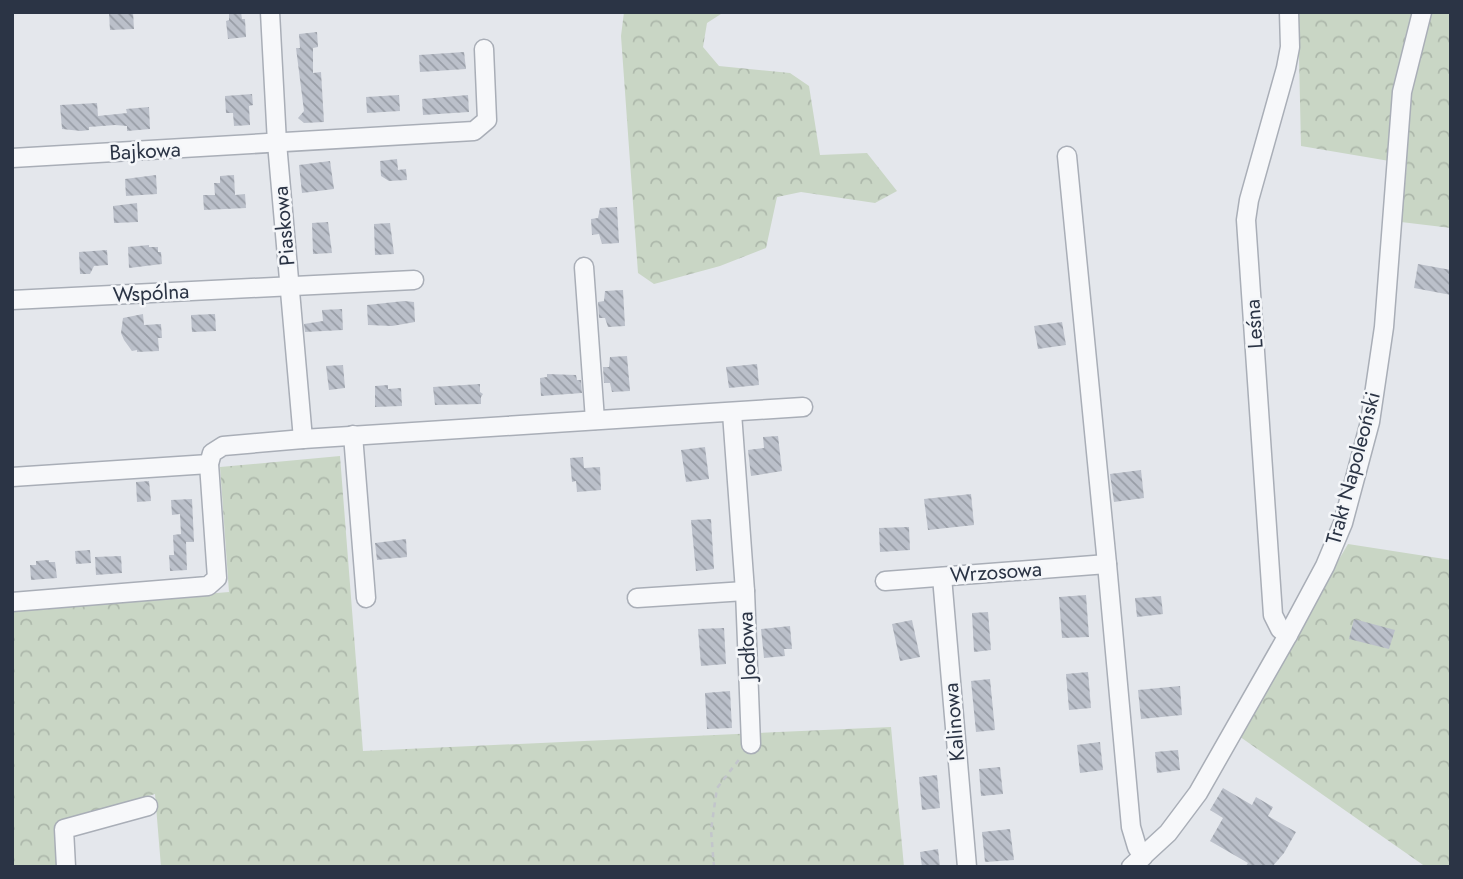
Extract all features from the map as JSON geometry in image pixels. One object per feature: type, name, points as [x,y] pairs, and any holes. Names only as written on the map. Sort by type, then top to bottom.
[{"type":"street","name":"Piaskowa","points":[[270,12],[277,144],[303,439]]},
{"type":"street","name":"Leśna","points":[[1288,635],[1280,629],[1273,615],[1246,220],[1249,200],[1286,68],[1290,47],[1289,12]]},
{"type":"street","name":"Trakt Napoleoński","points":[[1137,862],[1168,833],[1198,793],[1325,566],[1342,523],[1370,422],[1384,327],[1402,92],[1422,12]]},
{"type":"street","name":"Bajkowa","points":[[12,158],[474,131],[486,120],[484,49]]},
{"type":"street","points":[[1067,156],[1108,564],[1130,827],[1137,847],[1137,862]]},
{"type":"street","points":[[584,267],[595,420]]},
{"type":"street","name":"Wspólna","points":[[12,300],[414,280]]},
{"type":"street","points":[[12,602],[208,586],[217,578],[209,464],[212,453],[223,446],[353,435],[803,407]]},
{"type":"street","name":"Jodłowa","points":[[732,413],[745,591],[751,744]]},
{"type":"street","points":[[353,435],[366,598]]},
{"type":"street","points":[[12,477],[209,464]]},
{"type":"street","name":"Wrzosowa","points":[[886,581],[1108,564]]},
{"type":"street","name":"Kalinowa","points":[[942,577],[967,867]]},
{"type":"street","points":[[637,598],[745,591]]},
{"type":"street","points":[[66,867],[64,829],[148,806]]},
{"type":"path","points":[[714,867],[711,830],[717,788],[751,744]]},
{"type":"green space","points":[[624,12],[724,12],[707,23],[703,47],[719,66],[790,73],[809,86],[820,155],[867,153],[897,191],[875,203],[801,192],[777,197],[766,248],[720,266],[654,284],[638,273],[621,36]]},
{"type":"green space","points":[[1298,12],[1451,12],[1451,228],[1401,222],[1407,164],[1301,146]]},
{"type":"green space","points":[[340,456],[363,751],[891,727],[904,867],[161,867],[155,794],[56,823],[58,867],[12,867],[12,610],[229,592],[220,467]]},
{"type":"green space","points":[[1348,544],[1451,560],[1451,867],[1426,867],[1236,734]]},
{"type":"building","points":[[133,12],[134,29],[110,30],[109,13]]},
{"type":"building","points":[[229,12],[241,12],[242,19],[245,19],[246,37],[228,39],[226,21],[229,20]]},
{"type":"building","points":[[317,32],[318,47],[313,48],[313,73],[321,72],[324,122],[304,123],[298,118],[304,111],[296,48],[300,48],[299,34]]},
{"type":"building","points":[[464,52],[466,69],[420,72],[419,55]]},
{"type":"building","points":[[252,94],[253,105],[249,106],[250,125],[234,126],[233,113],[226,113],[225,96]]},
{"type":"building","points":[[399,95],[400,111],[367,113],[366,97]]},
{"type":"building","points":[[468,95],[469,112],[423,115],[422,99]]},
{"type":"building","points":[[97,103],[98,116],[149,107],[150,129],[127,131],[127,126],[115,125],[89,127],[89,130],[81,131],[62,129],[60,105]]},
{"type":"building","points":[[397,159],[398,170],[406,169],[407,180],[389,181],[381,176],[380,161]]},
{"type":"building","points":[[330,161],[334,189],[302,193],[299,165]]},
{"type":"building","points":[[156,175],[157,194],[126,196],[125,179]]},
{"type":"building","points":[[234,175],[235,195],[245,194],[246,208],[204,210],[203,195],[215,195],[214,183],[220,183],[220,176]]},
{"type":"building","points":[[137,203],[138,222],[114,223],[113,206]]},
{"type":"building","points":[[617,207],[619,243],[602,244],[599,234],[592,235],[591,219],[598,218],[600,208]]},
{"type":"building","points":[[328,222],[332,253],[313,254],[312,223]]},
{"type":"building","points":[[390,223],[394,254],[375,255],[374,224]]},
{"type":"building","points":[[128,247],[158,247],[162,264],[129,268]]},
{"type":"building","points":[[107,250],[108,265],[94,266],[90,274],[80,274],[79,252]]},
{"type":"building","points":[[1418,264],[1451,270],[1451,295],[1414,288]]},
{"type":"building","points":[[623,290],[625,326],[608,327],[605,318],[599,318],[598,302],[604,301],[605,291]]},
{"type":"building","points":[[414,302],[415,322],[392,326],[368,325],[367,305]]},
{"type":"building","points":[[342,309],[343,330],[305,332],[304,324],[323,321],[322,310]]},
{"type":"building","points":[[143,314],[144,325],[161,324],[159,351],[132,351],[124,340],[121,333],[123,318]]},
{"type":"building","points":[[215,314],[216,331],[192,332],[191,315]]},
{"type":"building","points":[[1062,322],[1066,345],[1038,349],[1034,326]]},
{"type":"building","points":[[627,356],[630,391],[612,392],[610,383],[604,383],[603,367],[609,367],[610,357]]},
{"type":"building","points":[[757,364],[759,385],[729,388],[726,367]]},
{"type":"building","points":[[343,365],[345,388],[329,390],[326,366]]},
{"type":"building","points":[[547,374],[576,375],[577,380],[581,380],[582,393],[541,396],[540,378],[547,377]]},
{"type":"building","points":[[480,384],[480,392],[483,394],[481,404],[435,405],[433,387]]},
{"type":"building","points":[[388,385],[388,389],[401,388],[402,406],[375,407],[375,386]]},
{"type":"building","points":[[778,436],[782,471],[751,476],[748,450],[764,448],[763,437]]},
{"type":"building","points":[[705,447],[709,479],[686,482],[681,450]]},
{"type":"building","points":[[583,457],[584,468],[600,467],[601,490],[577,492],[576,481],[572,482],[570,458]]},
{"type":"building","points":[[1141,470],[1144,498],[1114,502],[1110,474]]},
{"type":"building","points":[[149,481],[151,501],[137,502],[136,482]]},
{"type":"building","points":[[971,494],[974,525],[928,530],[924,499]]},
{"type":"building","points":[[192,499],[194,542],[186,542],[187,570],[170,571],[169,555],[174,555],[173,535],[181,534],[180,514],[172,515],[171,500]]},
{"type":"building","points":[[711,519],[714,569],[696,571],[691,520]]},
{"type":"building","points":[[909,527],[910,550],[880,552],[879,528]]},
{"type":"building","points":[[406,539],[407,557],[377,560],[375,543]]},
{"type":"building","points":[[90,550],[91,563],[76,564],[75,551]]},
{"type":"building","points":[[121,556],[122,573],[96,575],[95,557]]},
{"type":"building","points":[[36,561],[55,562],[57,578],[31,580],[30,565],[36,565]]},
{"type":"building","points":[[1086,595],[1089,637],[1062,638],[1059,597]]},
{"type":"building","points":[[1161,596],[1163,614],[1137,617],[1135,598]]},
{"type":"building","points":[[988,612],[991,650],[974,652],[972,613]]},
{"type":"building","points":[[1354,619],[1395,630],[1389,649],[1349,639]]},
{"type":"building","points":[[912,620],[920,657],[900,661],[892,624]]},
{"type":"building","points":[[790,626],[792,649],[784,649],[785,656],[764,658],[761,629]]},
{"type":"building","points":[[724,628],[726,664],[701,666],[698,629]]},
{"type":"building","points":[[1088,672],[1091,708],[1069,710],[1066,674]]},
{"type":"building","points":[[990,679],[995,730],[976,732],[971,681]]},
{"type":"building","points":[[1180,686],[1182,715],[1141,719],[1138,690]]},
{"type":"building","points":[[730,691],[732,728],[707,729],[705,693]]},
{"type":"building","points":[[1100,742],[1103,770],[1080,773],[1077,745]]},
{"type":"building","points":[[1178,750],[1180,770],[1157,773],[1155,752]]},
{"type":"building","points":[[1000,767],[1003,794],[981,796],[979,769]]},
{"type":"building","points":[[937,775],[940,808],[922,810],[919,777]]},
{"type":"building","points":[[1223,788],[1252,805],[1256,797],[1273,807],[1268,816],[1296,832],[1272,867],[1245,867],[1248,863],[1210,841],[1223,818],[1210,810]]},
{"type":"building","points":[[1010,829],[1014,860],[985,862],[982,832]]},
{"type":"building","points":[[938,849],[940,867],[922,867],[920,852]]}]
